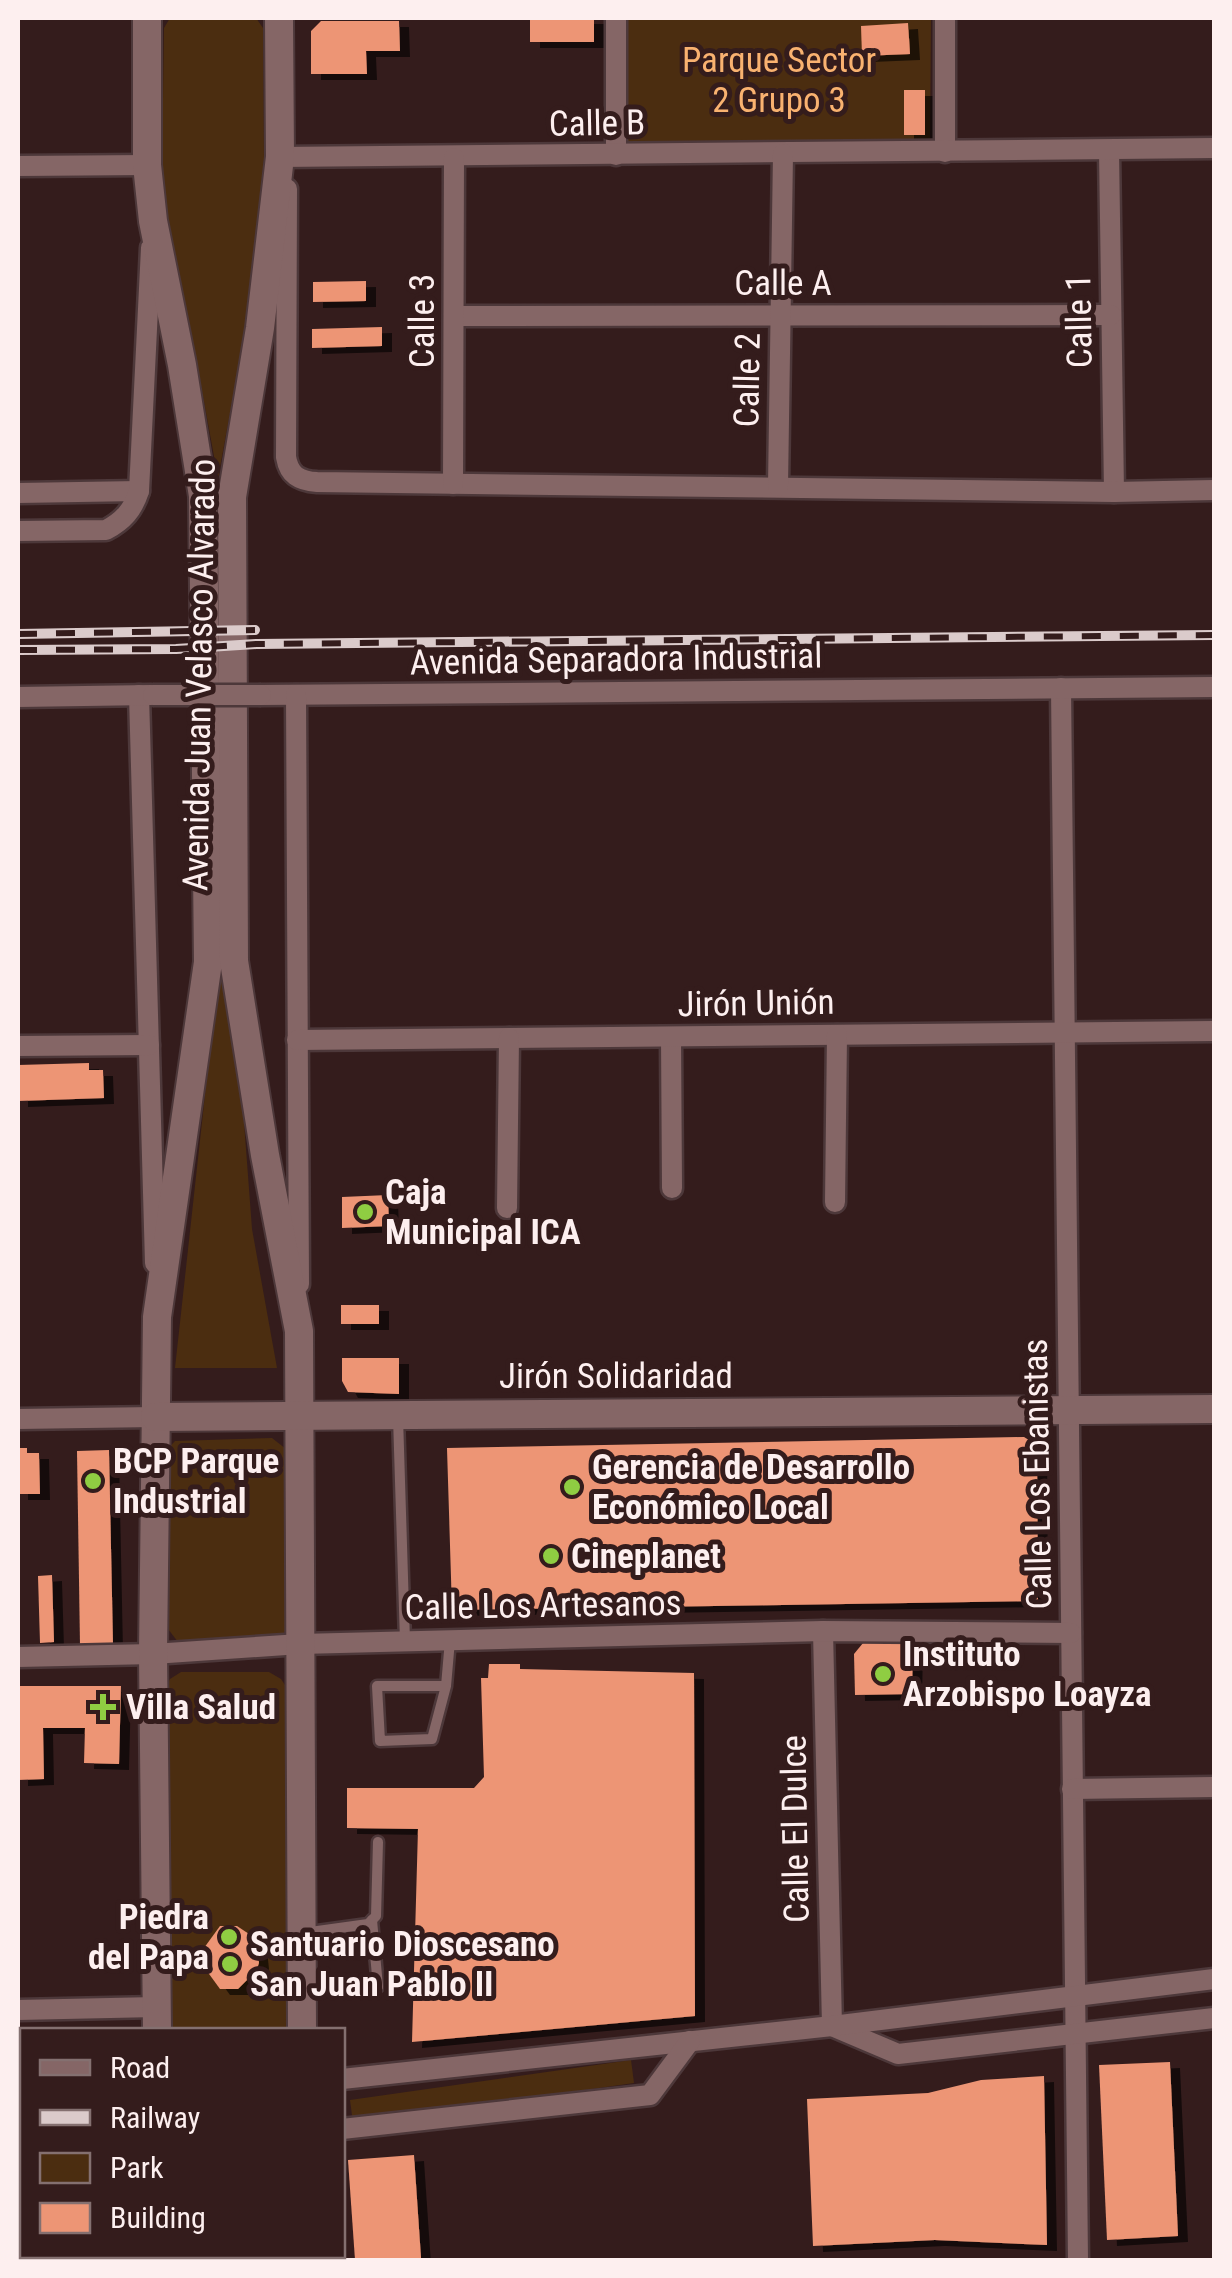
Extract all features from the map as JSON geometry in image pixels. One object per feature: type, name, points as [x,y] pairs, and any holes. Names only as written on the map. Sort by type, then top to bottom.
[{"type":"main road","name":"Avenida Juan Velasco Alvarado","points":[[147,18],[147,165],[153,221],[203,496],[208,942],[157,1317],[153,1654],[156,2019]]},
{"type":"main road","name":"Avenida Juan Velasco Alvarado","points":[[279,18],[284,157],[232,497],[234,961],[299,1331],[302,2028]]},
{"type":"main road","name":"Jirón Solidaridad","points":[[156,1418],[1214,1409]]},
{"type":"street","points":[[616,18],[616,155]]},
{"type":"street","points":[[945,18],[945,152]]},
{"type":"street","name":"Calle B","points":[[284,157],[1214,148]]},
{"type":"street","name":"Calle 1","points":[[1109,150],[1114,492]]},
{"type":"street","name":"Calle 2","points":[[778,486],[783,154]]},
{"type":"street","name":"Avenida Juan Velasco Alvarado","points":[[284,157],[286,457],[294,476],[317,482],[453,484]]},
{"type":"street","name":"Calle 3","points":[[453,484],[454,158]]},
{"type":"street","points":[[18,166],[147,165]]},
{"type":"street","name":"Avenida Juan Velasco Alvarado","points":[[139,492],[153,221]]},
{"type":"street","name":"Calle A","points":[[455,316],[1111,316]]},
{"type":"street","points":[[453,484],[1214,490]]},
{"type":"street","points":[[18,492],[139,492],[128,514],[106,530],[18,531]]},
{"type":"street","name":"Avenida Separadora Industrial","points":[[18,698],[1214,686]]},
{"type":"street","name":"Calle Los Ebanistas","points":[[1061,688],[1078,2260]]},
{"type":"street","name":"Avenida Juan Velasco Alvarado","points":[[146,695],[149,1045],[157,1317]]},
{"type":"street","name":"Avenida Juan Velasco Alvarado","points":[[296,695],[299,1331]]},
{"type":"street","name":"Jirón Unión","points":[[297,1040],[1214,1031]]},
{"type":"street","points":[[834,1202],[837,1035]]},
{"type":"street","points":[[671,1036],[672,1188]]},
{"type":"street","points":[[507,1208],[509,1038]]},
{"type":"street","points":[[18,1046],[149,1045]]},
{"type":"street","name":"Jirón Solidaridad","points":[[18,1418],[156,1418]]},
{"type":"street","name":"Calle Los Artesanos","points":[[18,1657],[153,1654],[300,1644],[824,1631],[1071,1633]]},
{"type":"street","name":"Calle El Dulce","points":[[824,1631],[832,2026]]},
{"type":"street","points":[[1072,1789],[1214,1786]]},
{"type":"street","points":[[345,2079],[832,2026],[1214,1978]]},
{"type":"street","points":[[18,2010],[156,2019]]},
{"type":"street","points":[[832,2026],[898,2054],[1214,2018]]},
{"type":"street","points":[[345,2129],[650,2095],[690,2041]]},
{"type":"lane","points":[[398,1416],[405,1641]]},
{"type":"lane","points":[[446,1686],[377,1686],[380,1741],[432,1739],[446,1686],[450,1640]]},
{"type":"lane","points":[[302,1933],[368,1924],[376,1916],[378,1842]]},
{"type":"lane","points":[[372,1920],[378,1987]]},
{"type":"green space","points":[[170,18],[256,18],[263,28],[264,159],[246,327],[218,478],[165,218],[164,28]]},
{"type":"green space","name":"Parque Sector 2 Grupo 3","points":[[628,18],[931,18],[930,142],[627,144]]},
{"type":"green space","points":[[222,940],[241,1082],[252,1229],[277,1368],[175,1368]]},
{"type":"green space","points":[[272,1438],[286,1449],[289,1622],[282,1637],[178,1642],[165,1625],[167,1450],[175,1441]]},
{"type":"green space","points":[[181,1672],[269,1672],[281,1679],[289,1691],[291,2028],[167,2028],[163,1691],[170,1679]]},
{"type":"green space","points":[[631,2060],[634,2083],[353,2123],[350,2100]]},
{"type":"building","points":[[530,18],[594,18],[594,42],[530,42]]},
{"type":"building","points":[[321,21],[399,21],[400,51],[366,51],[367,74],[311,74],[311,31]]},
{"type":"building","points":[[908,23],[910,54],[862,56],[861,26]]},
{"type":"building","points":[[904,90],[925,90],[925,135],[904,135]]},
{"type":"building","points":[[366,281],[366,301],[313,302],[313,282]]},
{"type":"building","points":[[382,327],[382,346],[312,348],[312,329]]},
{"type":"building","points":[[89,1063],[89,1070],[103,1070],[104,1098],[18,1101],[18,1065]]},
{"type":"building","name":"Caja Municipal ICA","points":[[388,1195],[389,1226],[342,1228],[342,1197]]},
{"type":"building","points":[[341,1305],[379,1305],[379,1324],[341,1324]]},
{"type":"building","points":[[342,1358],[399,1358],[399,1394],[348,1392],[342,1381]]},
{"type":"building","points":[[1024,1437],[1037,1445],[1038,1601],[452,1610],[447,1448]]},
{"type":"building","points":[[18,1448],[39,1453],[40,1494],[18,1494]]},
{"type":"building","points":[[109,1450],[113,1645],[80,1645],[77,1451]]},
{"type":"building","points":[[52,1575],[54,1642],[40,1643],[38,1576]]},
{"type":"building","name":"Instituto Arzobispo Loayza","points":[[913,1642],[912,1694],[855,1695],[854,1654],[863,1643]]},
{"type":"building","points":[[489,1664],[520,1664],[520,1669],[694,1673],[695,2016],[412,2042],[418,1829],[347,1828],[347,1788],[474,1788],[484,1777],[481,1678],[488,1678]]},
{"type":"building","points":[[18,1686],[121,1686],[119,1764],[84,1763],[85,1728],[43,1728],[44,1779],[18,1780]]},
{"type":"building","points":[[220,1926],[237,1926],[257,1944],[256,1971],[238,1989],[220,1989],[204,1967],[204,1948]]},
{"type":"building","points":[[1170,2062],[1178,2236],[1107,2240],[1099,2065]]},
{"type":"building","points":[[1044,2076],[1047,2245],[935,2240],[813,2246],[807,2099],[928,2093],[981,2080]]},
{"type":"building","points":[[414,2155],[421,2258],[355,2260],[348,2160]]},
{"type":"railway","points":[[18,634],[255,630]]},
{"type":"railway","points":[[18,650],[256,644],[1214,635]]},
{"type":"place","name":"Caja Municipal ICA","points":[[365,1212]]},
{"type":"place","name":"BCP Parque Industrial","points":[[93,1481]]},
{"type":"place","name":"Gerencia de Desarrollo Económico Local","points":[[572,1487]]},
{"type":"place","name":"Cineplanet","points":[[551,1556]]},
{"type":"place","name":"Instituto Arzobispo Loayza","points":[[883,1674]]},
{"type":"place","name":"Villa Salud","points":[[103,1707]]},
{"type":"place","name":"Piedra del Papa","points":[[229,1937]]},
{"type":"place","name":"Santuario Dioscesano San Juan Pablo II","points":[[230,1964]]}]
